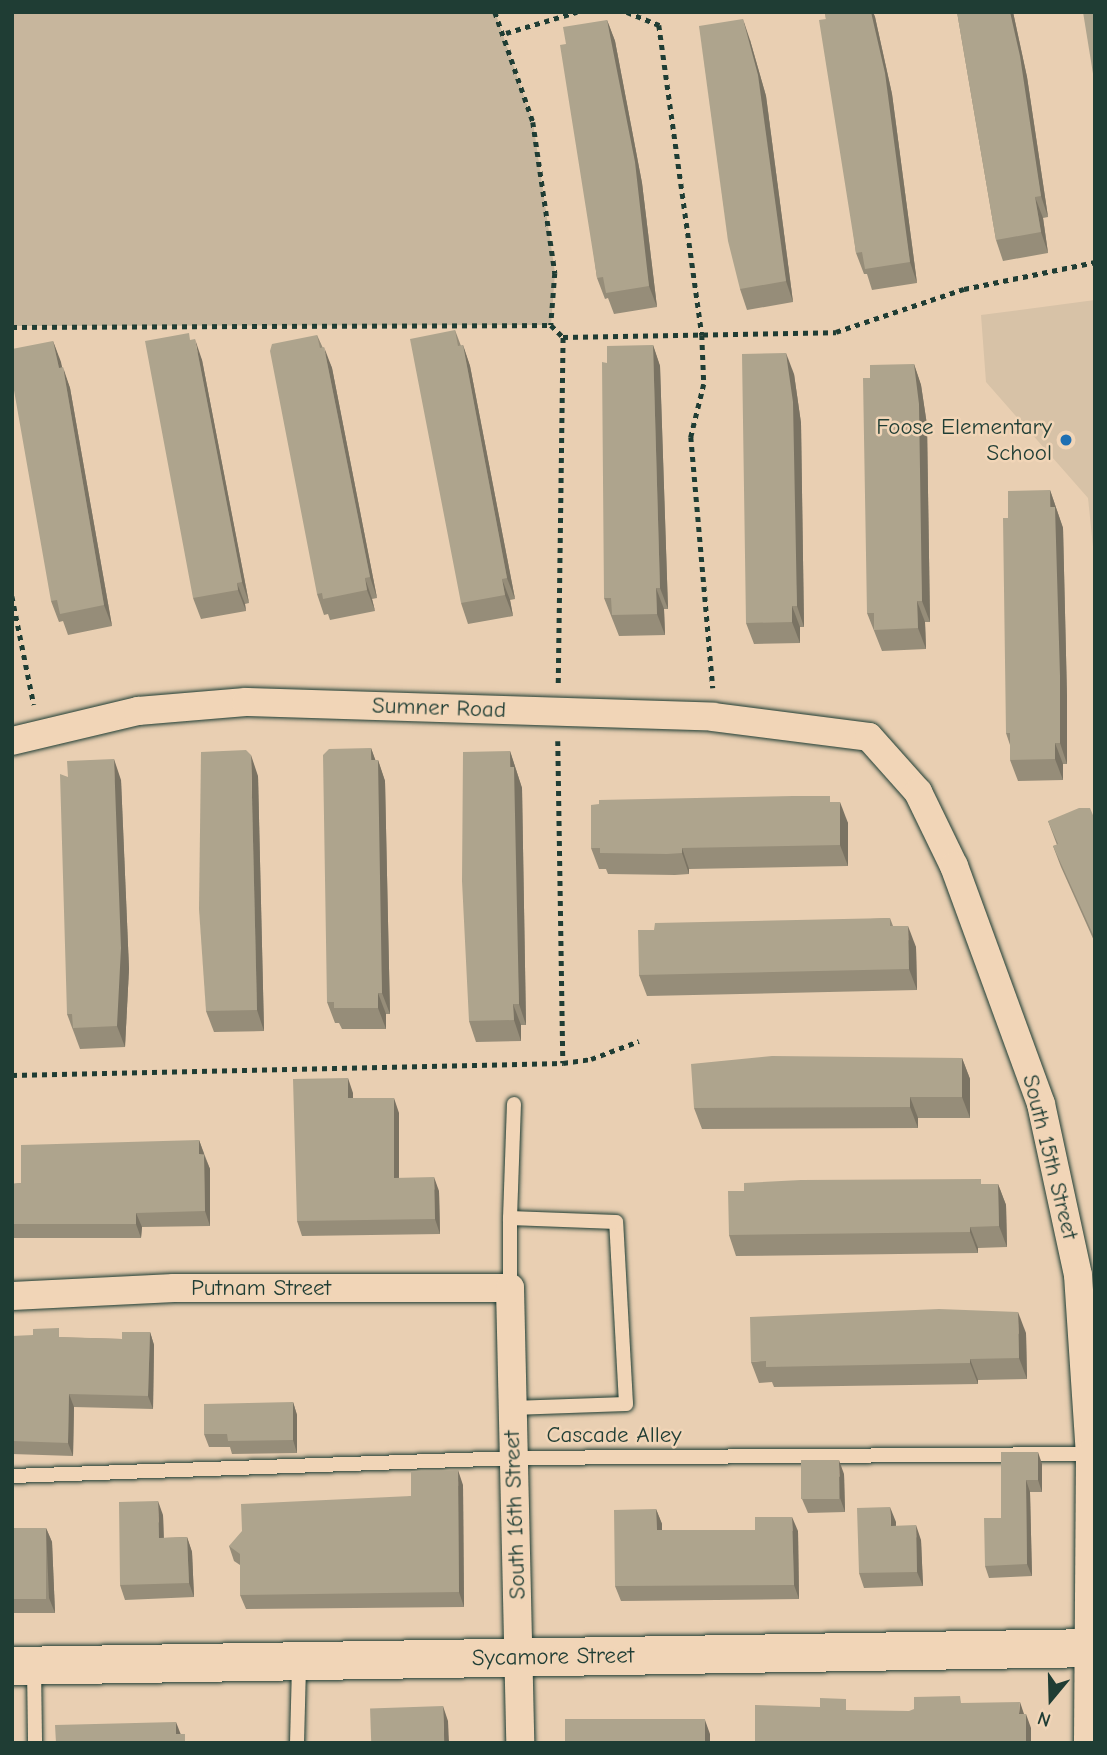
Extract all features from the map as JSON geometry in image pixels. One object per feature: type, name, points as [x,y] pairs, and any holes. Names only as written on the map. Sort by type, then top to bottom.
[{"type":"main road","name":"Sycamore Street","points":[[23,1666],[1091,1648]]},
{"type":"street","name":"Sumner Road","points":[[26,737],[138,711],[246,702],[713,718],[869,737]]},
{"type":"street","name":"South 15th Street","points":[[869,737],[918,792],[954,866],[1041,1104],[1078,1275],[1090,1454],[1091,1648],[1088,1743]]},
{"type":"street","name":"Putnam Street","points":[[12,1296],[174,1288],[510,1288]]},
{"type":"street","name":"South 16th Street","points":[[510,1288],[520,1743]]},
{"type":"lane","points":[[510,1288],[514,1104]]},
{"type":"lane","points":[[510,1218],[616,1222],[626,1404],[512,1408]]},
{"type":"lane","name":"Cascade Alley","points":[[12,1476],[513,1458],[1090,1454]]},
{"type":"lane","points":[[297,1743],[299,1661]]},
{"type":"lane","points":[[23,1666],[35,1743]]},
{"type":"path","points":[[495,12],[506,33],[533,122],[555,273],[551,325]]},
{"type":"path","points":[[506,33],[576,12]]},
{"type":"path","points":[[627,12],[659,25],[702,335],[704,384],[691,438],[713,718]]},
{"type":"path","points":[[12,327],[551,325],[563,337],[836,332],[964,289],[1095,262]]},
{"type":"path","points":[[12,596],[26,737]]},
{"type":"path","points":[[12,1075],[563,1063],[591,1059],[639,1041]]},
{"type":"shaded area","points":[[12,12],[495,12],[533,122],[555,273],[551,325],[12,326]]},
{"type":"shaded area","name":"Foose Elementary School","points":[[1095,300],[1095,566],[1088,498],[986,382],[981,315]]},
{"type":"building","points":[[825,12],[871,12],[885,73],[910,262],[865,269],[862,252],[856,253],[819,20],[826,19]]},
{"type":"building","points":[[957,12],[1010,12],[1020,56],[1041,196],[1035,197],[1041,232],[996,240]]},
{"type":"building","points":[[1083,12],[1095,12],[1095,86]]},
{"type":"building","points":[[743,19],[758,75],[786,281],[740,289],[728,241],[699,26]]},
{"type":"building","points":[[607,20],[635,162],[649,286],[606,293],[603,277],[597,278],[560,45],[566,44],[563,27]]},
{"type":"building","points":[[455,330],[458,346],[463,345],[507,578],[502,579],[505,595],[461,603],[410,339]]},
{"type":"building","points":[[189,333],[190,340],[195,339],[242,582],[237,583],[238,590],[193,598],[145,341]]},
{"type":"building","points":[[317,335],[320,348],[324,347],[370,577],[365,578],[367,590],[323,599],[322,593],[317,594],[270,351],[272,344]]},
{"type":"building","points":[[53,341],[59,368],[63,367],[104,605],[60,614],[57,600],[51,601],[12,379],[12,349]]},
{"type":"building","points":[[653,345],[660,588],[656,588],[657,614],[612,615],[611,598],[604,598],[602,362],[607,363],[607,346]]},
{"type":"building","points":[[786,353],[793,402],[797,606],[792,606],[792,622],[746,623],[742,354]]},
{"type":"building","points":[[914,364],[919,404],[922,601],[917,601],[918,628],[874,630],[874,613],[867,613],[863,378],[870,378],[870,365]]},
{"type":"building","points":[[1050,490],[1050,507],[1055,507],[1060,743],[1055,743],[1055,759],[1010,760],[1010,733],[1006,733],[1003,518],[1008,518],[1008,491]]},
{"type":"building","points":[[371,748],[371,760],[378,760],[382,993],[378,993],[378,1008],[334,1008],[334,1002],[327,1002],[323,755],[329,749]]},
{"type":"building","points":[[246,750],[251,755],[257,1010],[206,1011],[199,909],[201,752]]},
{"type":"building","points":[[510,751],[510,767],[514,767],[519,1004],[513,1004],[514,1020],[469,1021],[462,881],[463,752]]},
{"type":"building","points":[[114,759],[121,948],[117,1026],[73,1028],[72,1014],[67,1014],[60,774],[68,777],[67,761]]},
{"type":"building","points":[[830,796],[830,802],[840,802],[840,845],[682,848],[682,853],[667,854],[600,853],[600,848],[591,848],[591,805],[599,804],[599,800]]},
{"type":"building","points":[[1079,808],[1090,808],[1095,820],[1095,939],[1053,846],[1058,844],[1048,821]]},
{"type":"building","points":[[890,918],[890,926],[908,926],[909,969],[639,975],[638,930],[654,930],[655,923]]},
{"type":"building","points":[[772,1056],[962,1058],[962,1097],[910,1097],[910,1107],[694,1108],[691,1064]]},
{"type":"building","points":[[348,1078],[348,1098],[394,1098],[394,1178],[434,1177],[435,1219],[297,1221],[293,1079]]},
{"type":"building","points":[[199,1140],[199,1154],[204,1155],[205,1211],[136,1213],[136,1224],[12,1224],[12,1184],[21,1183],[21,1145]]},
{"type":"building","points":[[981,1179],[981,1184],[998,1184],[999,1226],[970,1227],[970,1232],[729,1235],[728,1191],[744,1191],[744,1183]]},
{"type":"building","points":[[939,1309],[1018,1312],[1019,1358],[970,1359],[970,1363],[766,1367],[766,1361],[751,1362],[750,1317]]},
{"type":"building","points":[[59,1328],[59,1337],[122,1339],[122,1332],[150,1332],[148,1396],[69,1394],[68,1443],[12,1441],[12,1336],[33,1335],[33,1329]]},
{"type":"building","points":[[293,1402],[293,1440],[228,1441],[227,1434],[204,1434],[204,1404]]},
{"type":"building","points":[[1001,1452],[1038,1452],[1038,1480],[1026,1480],[1027,1564],[985,1566],[984,1518],[1001,1518]]},
{"type":"building","points":[[801,1460],[839,1460],[839,1499],[801,1499]]},
{"type":"building","points":[[458,1470],[459,1592],[240,1595],[240,1554],[229,1546],[242,1531],[241,1504],[411,1496],[411,1471]]},
{"type":"building","points":[[158,1501],[159,1538],[187,1537],[189,1583],[120,1585],[119,1502]]},
{"type":"building","points":[[890,1507],[891,1526],[916,1525],[917,1572],[859,1573],[857,1508]]},
{"type":"building","points":[[656,1509],[657,1530],[755,1530],[755,1517],[792,1517],[794,1585],[615,1586],[614,1510]]},
{"type":"building","points":[[13,1528],[46,1528],[46,1599],[13,1599]]},
{"type":"building","points":[[960,1696],[961,1703],[1020,1702],[1019,1714],[1026,1714],[1026,1743],[755,1743],[755,1705],[820,1707],[820,1698],[846,1699],[846,1710],[909,1711],[914,1709],[914,1697]]},
{"type":"building","points":[[443,1706],[444,1743],[371,1743],[370,1709]]},
{"type":"building","points":[[565,1719],[705,1719],[705,1743],[565,1743]]},
{"type":"building","points":[[176,1722],[176,1734],[185,1734],[185,1743],[56,1743],[55,1725]]},
{"type":"place","name":"Foose Elementary School","points":[[1066,440]]}]
